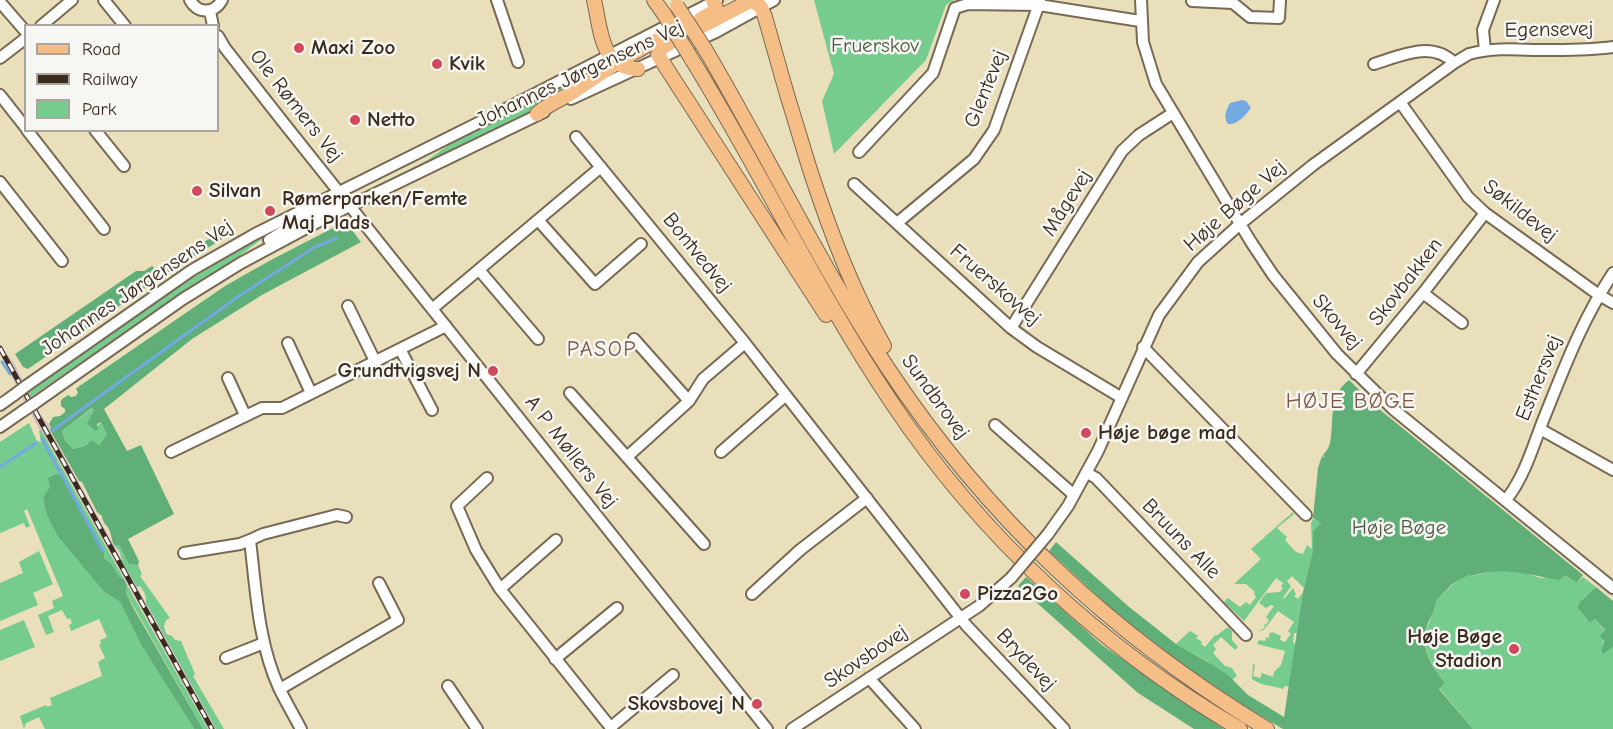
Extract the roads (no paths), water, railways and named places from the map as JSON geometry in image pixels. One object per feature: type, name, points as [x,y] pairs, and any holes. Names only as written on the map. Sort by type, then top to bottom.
[{"type":"main road","points":[[594,0],[604,47],[612,59],[627,69],[638,69]]},
{"type":"main road","name":"Sundbrovej","points":[[654,0],[722,109],[829,303],[892,404],[925,450],[992,529],[1073,608],[1155,674],[1240,729]]},
{"type":"main road","points":[[537,114],[546,106],[570,93],[612,59],[708,16],[716,8],[715,0]]},
{"type":"main road","points":[[925,450],[880,397],[660,59],[658,51],[662,47],[752,0],[761,8],[765,17],[824,213],[845,270],[861,303],[885,348],[923,405],[1020,535]]},
{"type":"main road","name":"Sundbrovej","points":[[676,3],[705,49],[831,274],[886,366],[953,458],[1020,535],[1075,589],[1144,646],[1211,694],[1267,729]]},
{"type":"street","points":[[43,24],[72,0]]},
{"type":"street","points":[[104,0],[123,24]]},
{"type":"street","points":[[190,0],[196,8],[210,11],[222,0]]},
{"type":"street","points":[[761,8],[774,0]]},
{"type":"street","name":"Skovvej","points":[[1141,0],[1140,21],[1148,63],[1156,84],[1240,224],[1274,274],[1337,354],[1393,409],[1613,588]]},
{"type":"street","points":[[1192,1],[1233,3],[1250,17],[1278,18],[1280,0]]},
{"type":"street","points":[[1485,50],[1483,30],[1494,0]]},
{"type":"street","points":[[498,1],[518,62]]},
{"type":"street","points":[[0,2],[24,40],[0,58]]},
{"type":"street","points":[[859,152],[933,73],[955,8],[968,4],[1039,2],[1140,21]]},
{"type":"street","name":"Glentevej","points":[[897,224],[974,159],[994,130],[1039,2]]},
{"type":"street","points":[[210,11],[213,24]]},
{"type":"street","name":"Ole Rømers Vej","points":[[219,38],[344,199]]},
{"type":"street","name":"Egensevej","points":[[1485,50],[1586,51],[1613,47]]},
{"type":"street","name":"Høje Bøge Vej","points":[[961,617],[986,601],[1011,578],[1048,534],[1074,495],[1087,473],[1159,315],[1189,273],[1240,224],[1313,165],[1454,63],[1469,54],[1485,50]]},
{"type":"street","points":[[1374,64],[1418,51],[1431,51],[1448,57],[1454,63]]},
{"type":"street","name":"Johannes Jørgensens Vej","points":[[0,427],[183,299],[344,199],[492,116],[612,59]]},
{"type":"street","name":"Johannes Jørgensens Vej","points":[[0,405],[192,270],[255,234],[344,199],[660,59]]},
{"type":"street","points":[[0,95],[24,126]]},
{"type":"street","name":"Søkildevej","points":[[1400,102],[1468,197],[1485,213],[1613,303]]},
{"type":"street","name":"Mågevej","points":[[1011,328],[1122,151],[1139,135],[1173,113]]},
{"type":"street","points":[[28,132],[104,229]]},
{"type":"street","points":[[96,132],[124,166]]},
{"type":"street","name":"Bontvedvej","points":[[576,137],[745,343],[961,617]]},
{"type":"street","points":[[432,309],[601,167]]},
{"type":"street","points":[[0,182],[62,261]]},
{"type":"street","name":"Fruerskovvej","points":[[854,184],[1011,328],[1037,347],[1122,398]]},
{"type":"street","name":"A P Møllers Vej","points":[[344,199],[767,729]]},
{"type":"street","name":"Skovbakken","points":[[1356,374],[1424,293],[1485,213]]},
{"type":"street","points":[[538,220],[595,285],[641,244]]},
{"type":"street","points":[[480,271],[538,339]]},
{"type":"street","name":"Esthersvej","points":[[1506,501],[1518,483],[1578,333],[1613,273]]},
{"type":"street","points":[[1424,293],[1462,323]]},
{"type":"street","points":[[348,306],[375,361]]},
{"type":"street","points":[[171,452],[262,408],[282,408],[446,326]]},
{"type":"street","points":[[634,339],[689,401]]},
{"type":"street","points":[[288,343],[311,393]]},
{"type":"street","points":[[628,456],[689,401],[702,379],[745,343]]},
{"type":"street","points":[[1143,347],[1306,515]]},
{"type":"street","points":[[400,349],[432,410]]},
{"type":"street","points":[[228,378],[245,415]]},
{"type":"street","points":[[570,393],[704,544]]},
{"type":"street","points":[[721,452],[785,396]]},
{"type":"street","points":[[995,425],[1074,495]]},
{"type":"street","points":[[1540,429],[1613,470]]},
{"type":"street","name":"Bruuns Alle","points":[[1087,473],[1096,478],[1246,635]]},
{"type":"street","points":[[487,477],[457,506],[476,550],[500,589],[611,728],[673,675]]},
{"type":"street","points":[[752,594],[800,550],[867,498]]},
{"type":"street","points":[[184,553],[240,544],[263,534],[337,514],[346,517]]},
{"type":"street","points":[[250,540],[258,615],[264,643],[280,689],[301,729]]},
{"type":"street","points":[[500,589],[556,540]]},
{"type":"street","points":[[280,689],[398,620],[379,583]]},
{"type":"street","points":[[555,659],[617,608]]},
{"type":"street","name":"Skovsbovej","points":[[792,729],[961,617]]},
{"type":"street","name":"Brydevej","points":[[961,617],[1064,729]]},
{"type":"street","points":[[226,658],[264,643]]},
{"type":"street","points":[[869,678],[915,729]]},
{"type":"street","points":[[448,686],[477,729]]},
{"type":"water","points":[[1246,101],[1251,108],[1238,121],[1228,124],[1225,116],[1230,103]]},
{"type":"waterway","points":[[53,430],[236,298],[315,247],[337,238]]},
{"type":"waterway","points":[[2,362],[10,374]]},
{"type":"waterway","points":[[42,439],[103,551]]},
{"type":"waterway","points":[[0,467],[36,443]]},
{"type":"railway","points":[[0,348],[212,729]]},
{"type":"place","name":"Maxi Zoo","points":[[299,48]]},
{"type":"place","name":"Kvik","points":[[437,64]]},
{"type":"place","name":"Netto","points":[[355,120]]},
{"type":"place","name":"Silvan","points":[[197,191]]},
{"type":"place","name":"Rømerparken/Femte Maj Plads","points":[[270,211]]},
{"type":"place","name":"Grundtvigsvej N","points":[[493,371]]},
{"type":"place","name":"Høje bøge mad","points":[[1086,433]]},
{"type":"place","name":"Pizza2Go","points":[[965,594]]},
{"type":"place","name":"Høje Bøge Stadion","points":[[1514,649]]},
{"type":"place","name":"Skovsbovej N","points":[[757,704]]},
{"type":"district","name":"PASOP","points":[[602,350]]},
{"type":"district","name":"HØJE BØGE","points":[[1351,402]]},
{"type":"park label","name":"Fruerskov","points":[[875,46]]},
{"type":"park label","name":"Høje Bøge","points":[[1399,528]]}]
